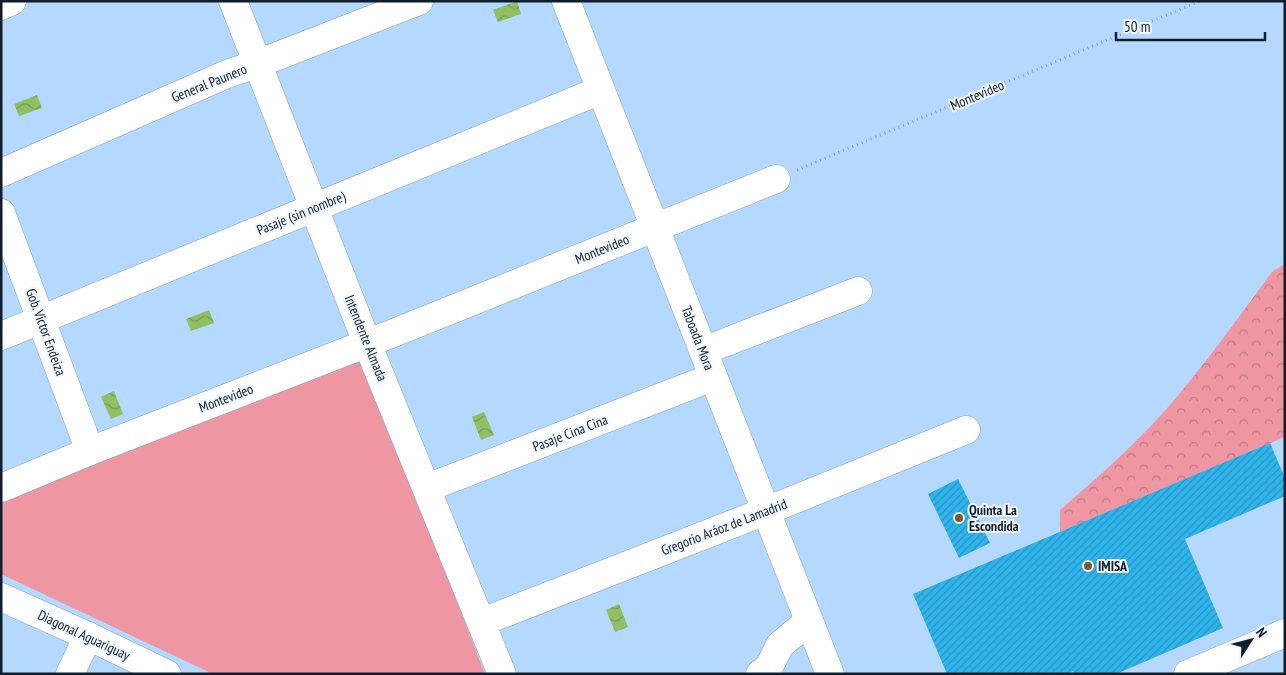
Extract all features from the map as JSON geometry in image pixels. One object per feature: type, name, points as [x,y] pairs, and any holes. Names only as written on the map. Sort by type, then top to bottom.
[{"type":"street","points":[[1,6],[12,1]]},
{"type":"street","name":"Intendente Almada","points":[[233,1],[368,343],[502,674]]},
{"type":"street","name":"General Paunero","points":[[1,173],[227,74],[258,64],[419,1]]},
{"type":"street","name":"Taboada Mora","points":[[566,1],[830,674]]},
{"type":"street","name":"Pasaje (sin nombre)","points":[[1,336],[600,90]]},
{"type":"street","name":"Montevideo","points":[[1,488],[776,179]]},
{"type":"street","name":"Gob. Víctor Endeiza","points":[[1,213],[90,452]]},
{"type":"street","points":[[703,351],[858,291]]},
{"type":"street","name":"Pasaje Cina Cina","points":[[427,488],[713,377]]},
{"type":"street","name":"Gregorio Aráoz de Lamadrid","points":[[482,622],[766,511],[966,430]]},
{"type":"street","name":"Diagonal Aguariguay","points":[[1,597],[167,674]]},
{"type":"street","points":[[760,674],[769,667],[780,645],[809,621]]},
{"type":"street","points":[[1188,674],[1285,634]]},
{"type":"street","points":[[70,674],[88,636]]},
{"type":"path","name":"Montevideo","points":[[776,179],[1200,1]]},
{"type":"green space","points":[[1285,264],[1285,437],[1060,532],[1060,510],[1113,463],[1163,413],[1206,361],[1273,271]]},
{"type":"green space","points":[[363,358],[485,674],[213,674],[1,574],[1,501]]},
{"type":"water","points":[[517,1],[521,14],[498,22],[493,10]]},
{"type":"water","points":[[37,95],[42,108],[19,116],[14,104]]},
{"type":"water","points":[[209,310],[214,323],[191,331],[186,319]]},
{"type":"water","points":[[114,391],[123,414],[111,419],[101,397]]},
{"type":"water","points":[[484,412],[494,435],[481,440],[472,417]]},
{"type":"water","points":[[619,604],[628,627],[615,632],[606,610]]},
{"type":"building","name":"IMISA","points":[[1270,443],[1285,478],[1285,496],[1185,539],[1223,628],[1116,674],[1074,674],[1073,671],[1067,674],[947,674],[913,594]]},
{"type":"building","name":"Quinta La Escondida","points":[[958,479],[990,543],[959,558],[928,494]]},
{"type":"place","name":"Quinta La Escondida","points":[[959,518]]},
{"type":"place","name":"IMISA","points":[[1088,566]]}]
